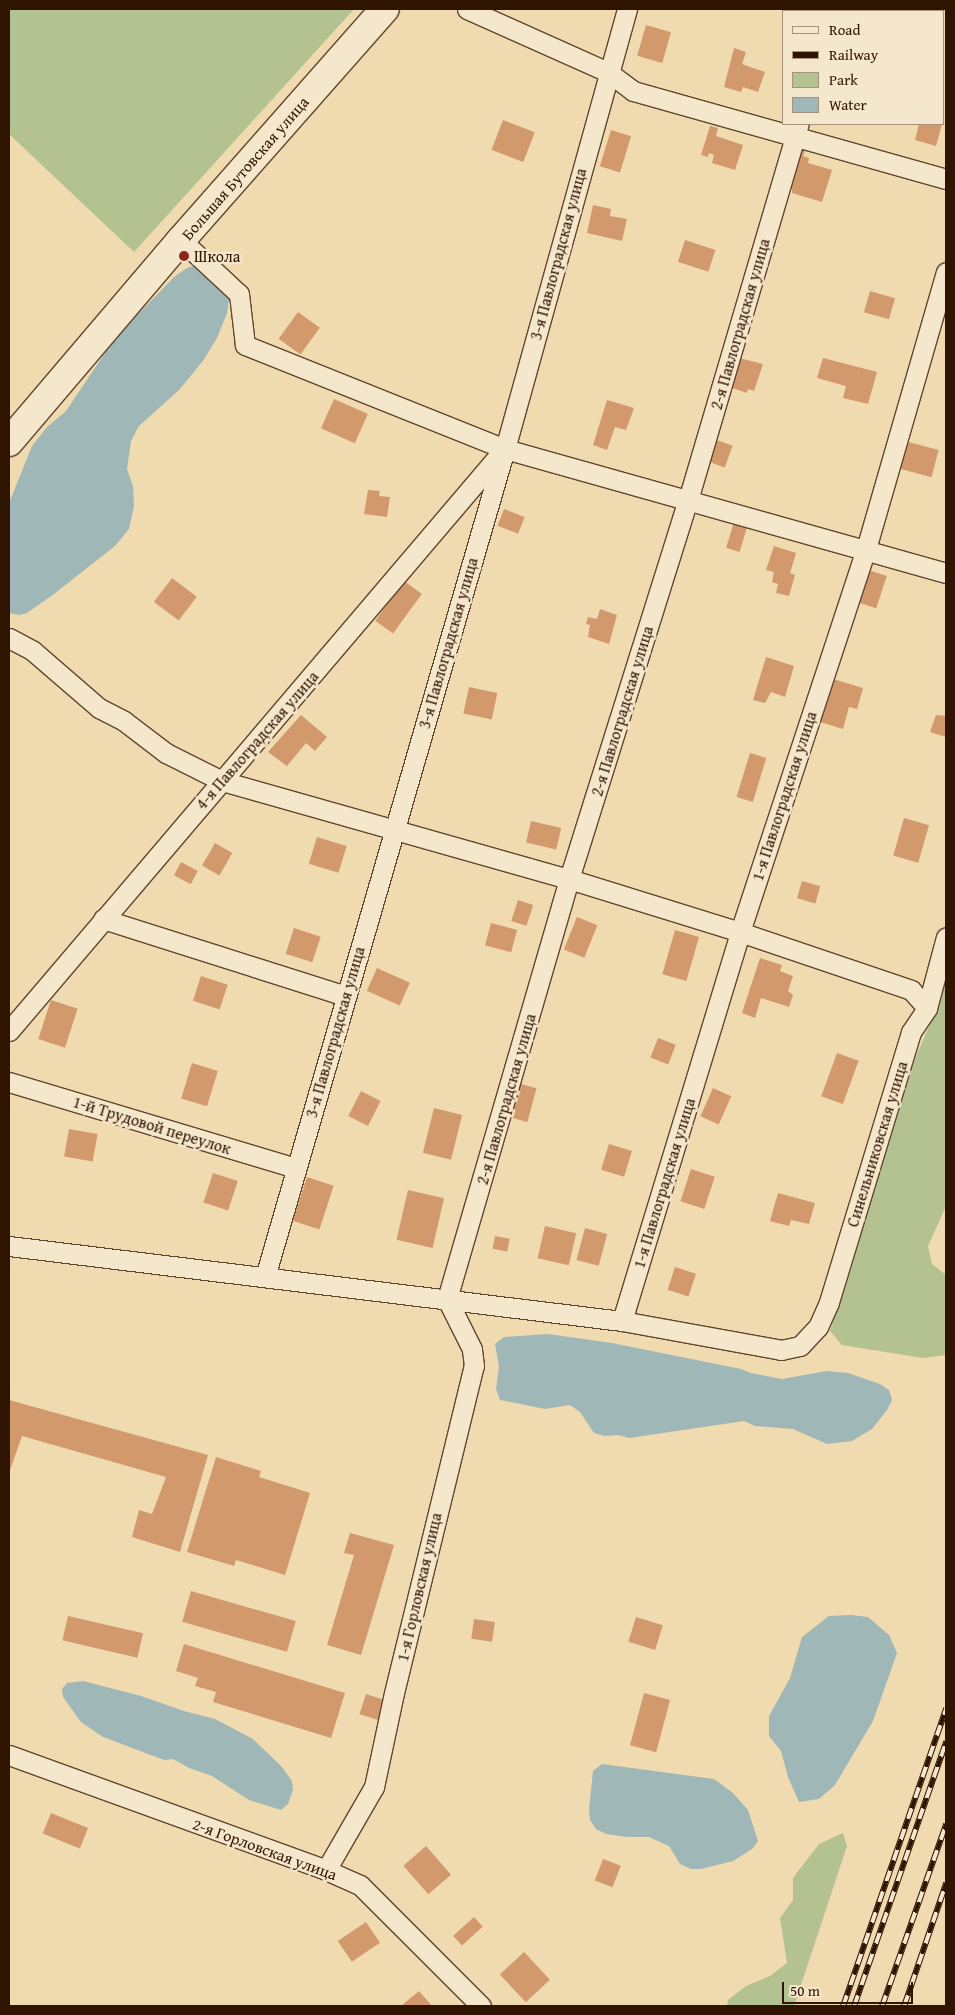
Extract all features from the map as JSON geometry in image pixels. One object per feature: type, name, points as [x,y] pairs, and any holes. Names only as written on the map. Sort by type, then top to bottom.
[{"type":"street","name":"Большая Бутовская улица","points":[[9,442],[181,240],[385,9]]},
{"type":"street","points":[[467,9],[608,72],[633,91],[798,130],[946,179]]},
{"type":"street","name":"3-я Павлоградская улица","points":[[265,1277],[295,1168],[505,449],[627,9]]},
{"type":"street","name":"2-я Павлоградская улица","points":[[448,1299],[570,879],[688,500],[798,130]]},
{"type":"street","points":[[181,240],[239,294],[245,345],[505,449],[946,573]]},
{"type":"street","name":"1-я Павлоградская улица","points":[[622,1321],[740,932],[866,549],[946,272]]},
{"type":"street","name":"4-я Павлоградская улица","points":[[9,1030],[505,449]]},
{"type":"street","points":[[9,638],[33,651],[99,708],[124,721],[166,753],[222,781],[393,831],[570,879],[740,932],[911,990],[927,1008]]},
{"type":"street","points":[[102,919],[346,996]]},
{"type":"street","name":"Синельниковская улица","points":[[622,1321],[781,1350],[800,1346],[818,1327],[830,1302],[912,1032],[927,1008],[946,936]]},
{"type":"street","name":"1-й Трудовой переулок","points":[[9,1082],[295,1168]]},
{"type":"street","points":[[9,1246],[622,1321]]},
{"type":"street","name":"1-я Горловская улица","points":[[326,1870],[374,1787],[394,1693],[474,1366],[472,1349],[448,1299]]},
{"type":"street","name":"2-я Горловская улица","points":[[9,1756],[326,1870],[360,1886],[481,2006]]},
{"type":"green space","points":[[9,9],[354,9],[134,252],[9,134]]},
{"type":"green space","points":[[946,971],[946,1206],[928,1246],[932,1264],[946,1275],[946,1355],[923,1358],[842,1345],[830,1331],[914,1061],[933,1017]]},
{"type":"green space","points":[[843,1833],[847,1846],[794,2006],[727,2006],[728,2000],[746,1986],[770,1976],[787,1963],[780,1918],[793,1900],[793,1878],[819,1844]]},
{"type":"water","points":[[196,265],[228,290],[227,313],[217,338],[203,361],[179,390],[139,426],[131,441],[127,469],[133,486],[134,506],[129,529],[115,546],[27,613],[19,615],[9,613],[9,503],[32,446],[47,427],[66,411],[115,338],[174,277],[187,268]]},
{"type":"water","points":[[548,1334],[612,1343],[782,1379],[827,1371],[848,1373],[880,1384],[889,1390],[892,1400],[887,1410],[872,1429],[852,1441],[827,1444],[793,1429],[755,1426],[744,1421],[629,1438],[618,1435],[605,1436],[594,1433],[580,1412],[570,1405],[545,1409],[500,1400],[496,1389],[499,1367],[495,1344],[504,1337]]},
{"type":"water","points":[[851,1615],[868,1617],[889,1635],[897,1653],[873,1721],[835,1785],[819,1799],[799,1802],[788,1777],[781,1751],[769,1736],[769,1716],[790,1678],[802,1637],[829,1616]]},
{"type":"water","points":[[83,1681],[141,1696],[184,1711],[215,1719],[253,1739],[282,1767],[292,1781],[293,1790],[288,1804],[281,1810],[249,1800],[212,1776],[189,1768],[173,1759],[164,1760],[103,1737],[81,1722],[63,1697],[62,1689],[67,1683]]},
{"type":"water","points":[[602,1764],[714,1779],[733,1793],[748,1810],[758,1841],[752,1849],[733,1861],[701,1869],[691,1869],[680,1864],[669,1846],[649,1837],[627,1837],[606,1834],[596,1829],[590,1820],[589,1810],[593,1771]]},
{"type":"building","points":[[646,25],[671,32],[662,63],[637,56]]},
{"type":"building","points":[[734,48],[746,52],[742,64],[765,72],[758,92],[743,87],[741,92],[724,87]]},
{"type":"building","points":[[503,120],[535,132],[523,162],[492,150]]},
{"type":"building","points":[[919,125],[942,125],[936,146],[915,140]]},
{"type":"building","points":[[710,126],[718,128],[716,136],[743,145],[735,170],[712,163],[714,155],[709,153],[708,157],[701,155]]},
{"type":"building","points":[[611,130],[631,136],[620,172],[600,166]]},
{"type":"building","points":[[794,147],[805,151],[803,156],[809,158],[808,163],[832,170],[822,202],[792,193],[792,189],[782,185]]},
{"type":"building","points":[[593,205],[611,209],[610,216],[627,219],[622,241],[587,233]]},
{"type":"building","points":[[685,240],[715,250],[708,272],[678,262]]},
{"type":"building","points":[[870,291],[895,298],[889,319],[864,312]]},
{"type":"building","points":[[298,312],[320,328],[300,355],[279,339]]},
{"type":"building","points":[[735,357],[763,364],[754,391],[748,389],[747,393],[726,386]]},
{"type":"building","points":[[823,358],[877,372],[868,404],[843,398],[846,386],[817,378]]},
{"type":"building","points":[[334,399],[368,414],[355,443],[321,428]]},
{"type":"building","points":[[607,400],[634,408],[626,430],[615,427],[607,450],[593,445]]},
{"type":"building","points":[[711,438],[733,446],[725,467],[703,460]]},
{"type":"building","points":[[901,440],[939,450],[931,477],[894,467]]},
{"type":"building","points":[[368,490],[380,491],[379,496],[390,497],[387,517],[364,514]]},
{"type":"building","points":[[504,509],[525,517],[518,534],[498,526]]},
{"type":"building","points":[[734,522],[747,526],[739,552],[726,548]]},
{"type":"building","points":[[774,546],[796,553],[790,573],[795,575],[789,596],[776,593],[778,584],[772,582],[774,572],[766,570]]},
{"type":"building","points":[[862,568],[887,576],[876,608],[851,600]]},
{"type":"building","points":[[172,578],[197,597],[179,621],[154,602]]},
{"type":"building","points":[[404,581],[422,594],[393,634],[375,621]]},
{"type":"building","points":[[600,609],[617,615],[609,644],[588,637],[590,625],[586,624],[588,617],[597,619]]},
{"type":"building","points":[[766,657],[794,666],[785,697],[771,692],[765,703],[753,700]]},
{"type":"building","points":[[833,679],[863,688],[857,709],[849,707],[843,729],[820,722]]},
{"type":"building","points":[[469,687],[497,693],[492,719],[463,713]]},
{"type":"building","points":[[301,715],[327,737],[315,751],[306,743],[287,766],[268,752]]},
{"type":"building","points":[[936,715],[946,716],[946,737],[930,732]]},
{"type":"building","points":[[750,753],[766,758],[753,802],[737,797]]},
{"type":"building","points":[[904,818],[929,825],[918,863],[893,855]]},
{"type":"building","points":[[531,821],[561,828],[556,849],[526,842]]},
{"type":"building","points":[[317,837],[347,846],[338,873],[309,864]]},
{"type":"building","points":[[215,843],[232,853],[219,876],[202,866]]},
{"type":"building","points":[[181,862],[198,871],[191,884],[174,875]]},
{"type":"building","points":[[802,881],[820,886],[815,904],[797,898]]},
{"type":"building","points":[[518,900],[533,905],[526,926],[511,921]]},
{"type":"building","points":[[577,917],[597,925],[584,958],[564,949]]},
{"type":"building","points":[[491,923],[517,930],[511,952],[485,945]]},
{"type":"building","points":[[294,928],[321,937],[312,962],[286,954]]},
{"type":"building","points":[[675,930],[699,937],[686,981],[662,974]]},
{"type":"building","points":[[760,958],[782,965],[780,971],[793,976],[788,991],[793,995],[789,1007],[761,998],[755,1018],[742,1013]]},
{"type":"building","points":[[377,968],[410,983],[400,1005],[367,991]]},
{"type":"building","points":[[201,976],[228,985],[220,1009],[193,1001]]},
{"type":"building","points":[[51,1000],[78,1009],[65,1048],[38,1039]]},
{"type":"building","points":[[658,1038],[676,1045],[668,1064],[650,1058]]},
{"type":"building","points":[[837,1053],[859,1061],[843,1104],[821,1096]]},
{"type":"building","points":[[192,1063],[218,1071],[207,1106],[181,1098]]},
{"type":"building","points":[[521,1084],[536,1088],[527,1122],[512,1118]]},
{"type":"building","points":[[713,1088],[731,1096],[719,1124],[700,1116]]},
{"type":"building","points":[[361,1091],[381,1101],[368,1126],[348,1116]]},
{"type":"building","points":[[434,1108],[462,1115],[451,1160],[423,1153]]},
{"type":"building","points":[[69,1129],[98,1134],[93,1162],[64,1157]]},
{"type":"building","points":[[609,1144],[632,1151],[624,1177],[601,1170]]},
{"type":"building","points":[[691,1169],[715,1177],[704,1209],[680,1201]]},
{"type":"building","points":[[213,1173],[238,1181],[228,1211],[203,1202]]},
{"type":"building","points":[[307,1177],[334,1186],[319,1229],[293,1221]]},
{"type":"building","points":[[408,1190],[444,1198],[433,1248],[397,1240]]},
{"type":"building","points":[[778,1193],[815,1203],[809,1224],[791,1220],[789,1226],[770,1221]]},
{"type":"building","points":[[545,1226],[576,1233],[569,1265],[538,1258]]},
{"type":"building","points":[[585,1228],[607,1234],[599,1266],[576,1260]]},
{"type":"building","points":[[495,1236],[510,1239],[507,1252],[493,1249]]},
{"type":"building","points":[[675,1267],[696,1274],[689,1297],[668,1290]]},
{"type":"building","points":[[9,1400],[208,1455],[180,1552],[132,1537],[139,1510],[152,1514],[166,1477],[22,1436],[9,1473]]},
{"type":"building","points":[[216,1457],[261,1471],[259,1477],[310,1493],[285,1575],[236,1560],[234,1566],[187,1552]]},
{"type":"building","points":[[350,1533],[394,1545],[361,1655],[327,1645],[354,1555],[344,1553]]},
{"type":"building","points":[[191,1591],[296,1621],[287,1652],[182,1622]]},
{"type":"building","points":[[68,1616],[143,1633],[137,1658],[62,1640]]},
{"type":"building","points":[[636,1617],[663,1625],[655,1650],[628,1642]]},
{"type":"building","points":[[474,1619],[495,1622],[492,1642],[471,1639]]},
{"type":"building","points":[[184,1644],[345,1693],[331,1738],[213,1702],[216,1692],[195,1686],[198,1678],[176,1671]]},
{"type":"building","points":[[644,1693],[670,1700],[656,1752],[630,1745]]},
{"type":"building","points":[[366,1694],[385,1700],[379,1720],[360,1714]]},
{"type":"building","points":[[51,1813],[88,1828],[80,1848],[43,1833]]},
{"type":"building","points":[[426,1846],[451,1875],[428,1894],[403,1866]]},
{"type":"building","points":[[603,1859],[621,1866],[612,1887],[595,1880]]},
{"type":"building","points":[[474,1917],[483,1927],[462,1945],[453,1936]]},
{"type":"building","points":[[366,1922],[380,1943],[352,1962],[338,1941]]},
{"type":"building","points":[[524,1952],[550,1980],[526,2002],[500,1975]]},
{"type":"building","points":[[419,1991],[432,2006],[401,2006]]},
{"type":"railway","points":[[843,2006],[946,1708]]},
{"type":"railway","points":[[854,2006],[946,1742]]},
{"type":"railway","points":[[882,2006],[946,1824]]},
{"type":"railway","points":[[904,2006],[946,1883]]},
{"type":"place","name":"Школа","points":[[184,256]]}]
